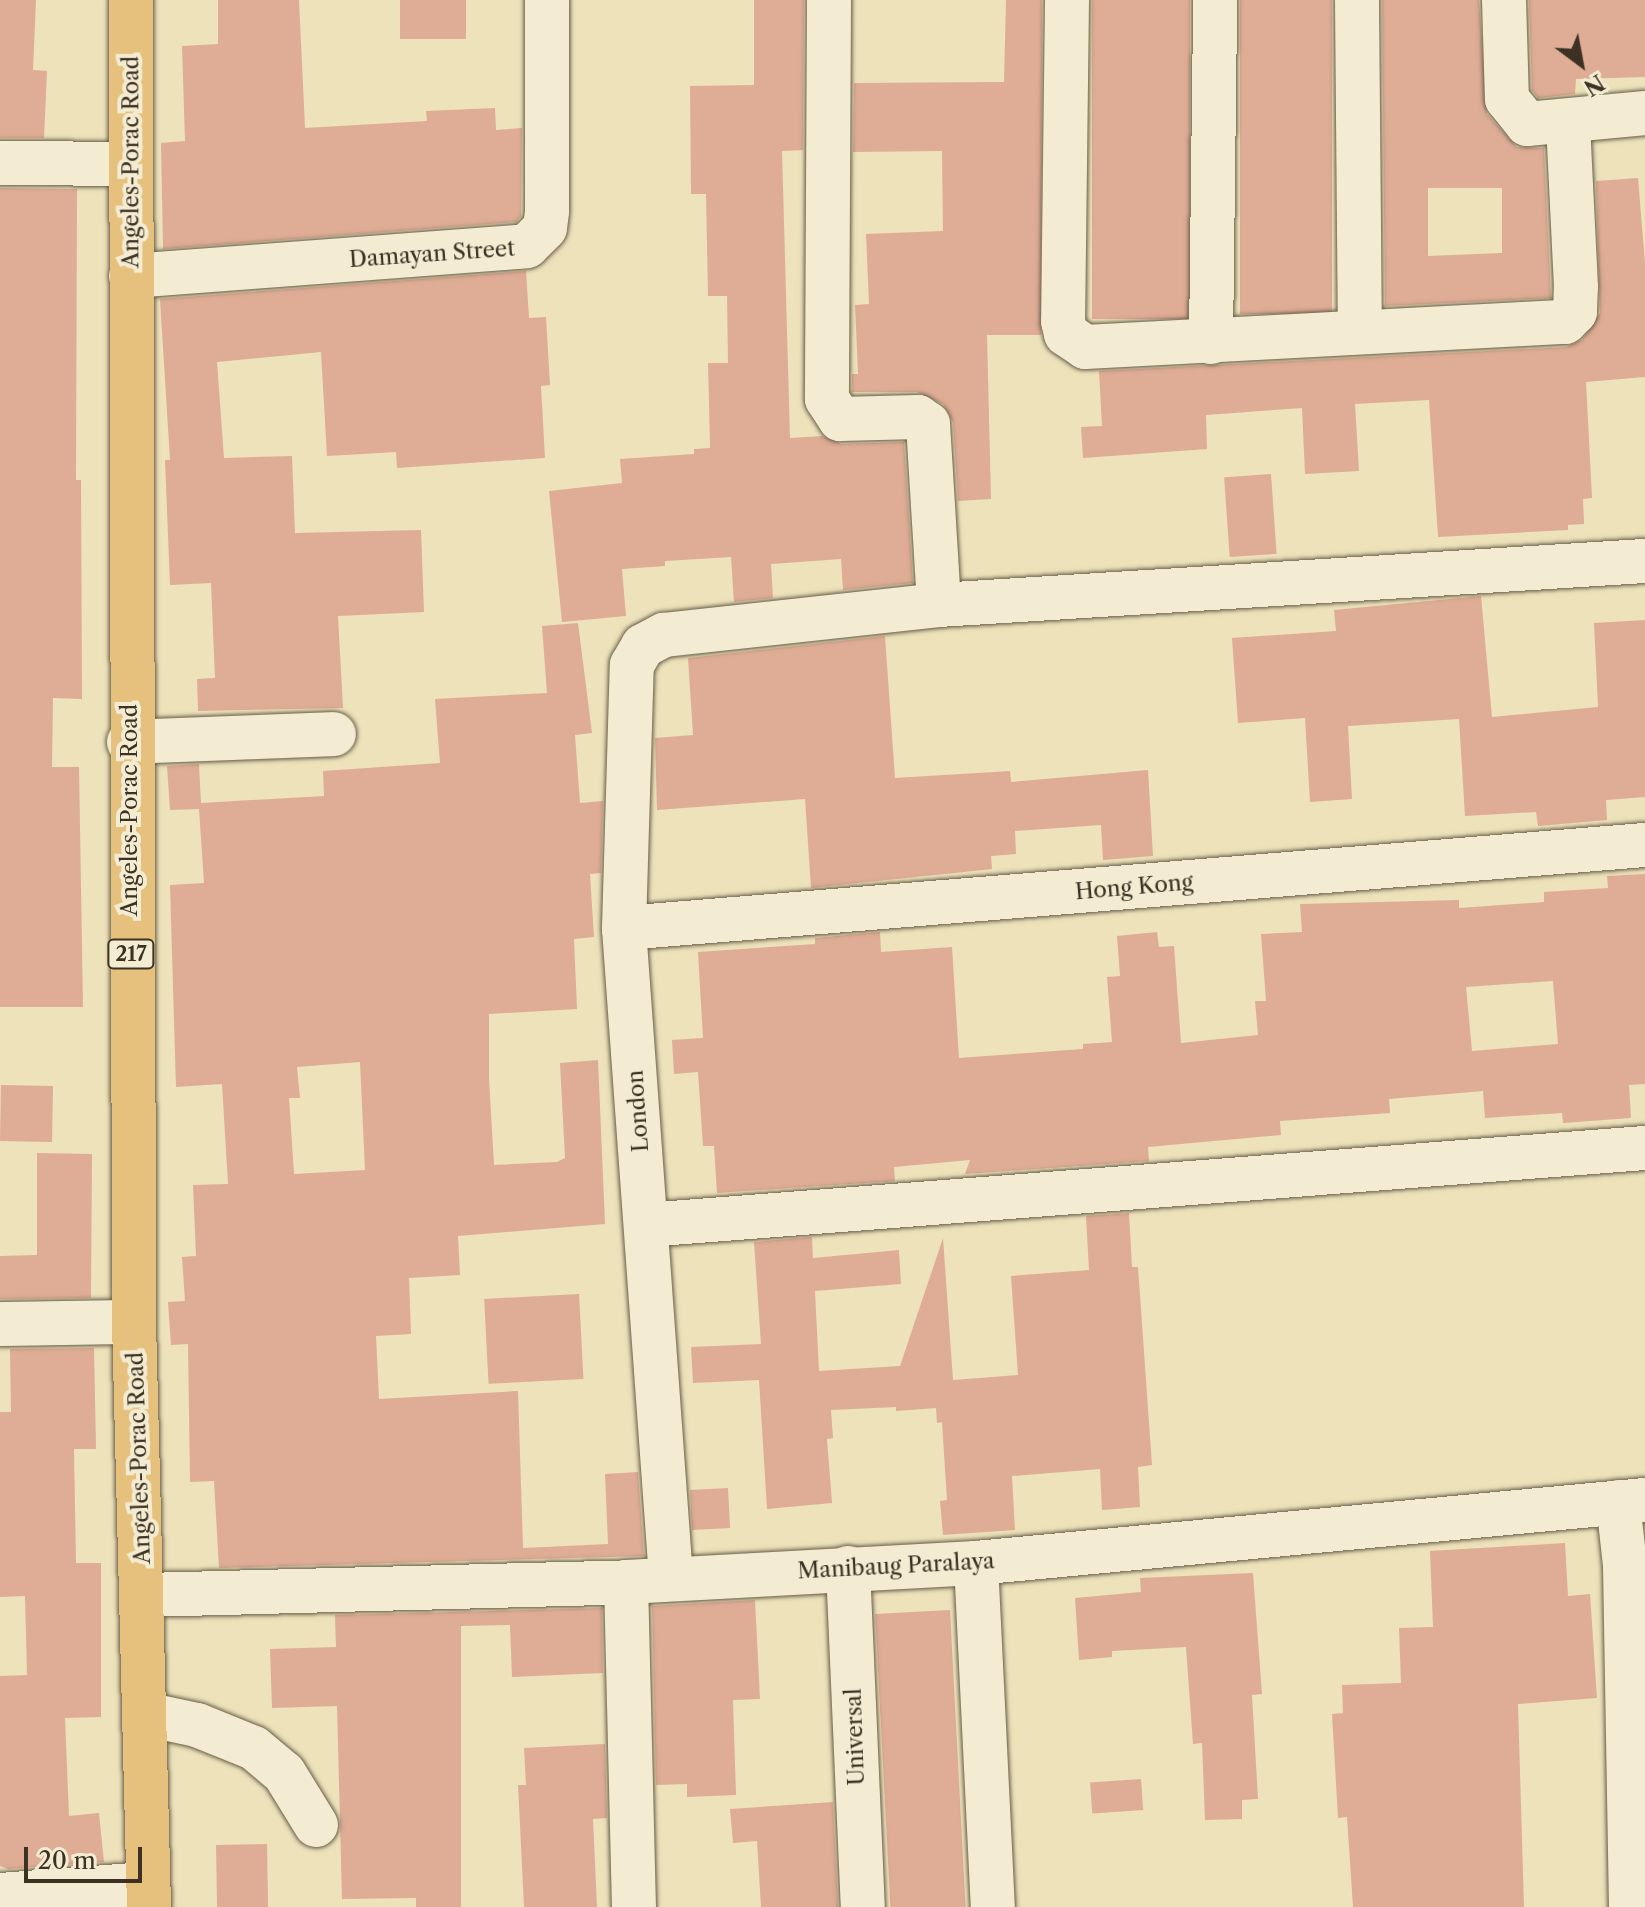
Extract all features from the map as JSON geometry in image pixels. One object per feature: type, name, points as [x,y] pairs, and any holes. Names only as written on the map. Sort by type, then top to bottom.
[{"type":"main road","name":"Angeles-Porac Road","points":[[131,0],[129,742],[134,1322],[145,1595],[149,1895]]},
{"type":"street","name":"Damayan Street","points":[[131,276],[527,246],[545,228],[547,211],[547,0]]},
{"type":"street","points":[[829,0],[827,399],[840,419],[918,417],[928,424],[939,605],[1645,561]]},
{"type":"street","points":[[1067,0],[1066,334],[1076,344],[1095,349],[1360,330],[1540,326],[1572,319],[1576,287],[1568,121]]},
{"type":"street","points":[[1211,342],[1215,0]]},
{"type":"street","points":[[1357,0],[1360,330]]},
{"type":"street","points":[[1504,0],[1511,107],[1527,124],[1645,113]]},
{"type":"street","points":[[0,163],[131,164]]},
{"type":"street","name":"London","points":[[671,1578],[624,928],[632,665],[643,646],[664,635],[939,605]]},
{"type":"street","points":[[129,742],[334,734]]},
{"type":"street","name":"Hong Kong","points":[[624,928],[1645,845]]},
{"type":"street","points":[[646,1225],[1645,1148]]},
{"type":"street","points":[[0,1324],[134,1322]]},
{"type":"street","points":[[1631,1907],[1625,1565],[1632,1501]]},
{"type":"street","name":"Manibaug Paralaya","points":[[145,1595],[626,1582],[976,1563],[1632,1501]]},
{"type":"street","points":[[976,1563],[993,1907]]},
{"type":"street","name":"Universal","points":[[848,1568],[863,1907]]},
{"type":"street","points":[[626,1582],[634,1907]]},
{"type":"street","points":[[145,1714],[197,1725],[254,1748],[284,1773],[316,1825]]},
{"type":"street","points":[[0,1895],[149,1895]]},
{"type":"building","points":[[0,0],[36,0],[33,70],[47,71],[44,138],[0,138]]},
{"type":"building","points":[[218,0],[299,0],[305,128],[427,121],[426,111],[495,108],[496,130],[522,128],[521,216],[516,222],[163,249],[161,143],[185,141],[182,46],[218,44]]},
{"type":"building","points":[[400,0],[466,0],[466,39],[400,39]]},
{"type":"building","points":[[754,0],[804,0],[803,150],[782,151],[790,438],[823,436],[841,444],[904,442],[913,583],[843,590],[841,559],[771,564],[773,598],[734,602],[731,557],[665,561],[665,566],[622,569],[626,616],[562,622],[549,491],[622,483],[620,459],[694,454],[694,449],[710,448],[708,363],[728,363],[727,296],[708,296],[706,194],[691,194],[690,86],[754,85]]},
{"type":"building","points":[[1006,0],[1042,0],[1041,335],[987,335],[991,499],[958,501],[953,422],[943,404],[917,392],[852,392],[852,374],[858,374],[855,305],[869,304],[866,234],[943,231],[942,151],[853,152],[854,83],[1004,82]]},
{"type":"building","points":[[1092,0],[1190,0],[1190,319],[1092,319]]},
{"type":"building","points":[[1240,0],[1332,0],[1332,314],[1240,314]]},
{"type":"building","points":[[1382,0],[1479,0],[1487,114],[1517,147],[1544,148],[1551,298],[1385,306]],"holes":[[[1428,188],[1502,188],[1502,253],[1428,256]]]},
{"type":"building","points":[[1529,0],[1645,0],[1645,77],[1576,79],[1575,94],[1538,98],[1532,90]]},
{"type":"building","points":[[1638,178],[1645,263],[1645,377],[1586,382],[1592,498],[1583,499],[1584,524],[1568,525],[1568,530],[1438,537],[1429,400],[1355,404],[1359,471],[1305,474],[1302,408],[1206,415],[1207,449],[1083,458],[1081,427],[1102,426],[1099,371],[1566,347],[1582,340],[1600,313],[1596,181]]},
{"type":"building","points":[[0,188],[77,189],[76,480],[81,480],[82,699],[53,698],[52,767],[79,767],[83,1007],[0,1007]]},
{"type":"building","points":[[526,271],[529,318],[546,317],[550,385],[541,386],[545,458],[397,468],[396,452],[327,456],[321,352],[217,362],[224,458],[292,456],[295,533],[421,530],[424,612],[338,616],[343,708],[198,711],[197,679],[215,678],[211,583],[170,585],[165,460],[170,460],[160,299]]},
{"type":"building","points":[[1271,474],[1277,554],[1230,557],[1224,477]]},
{"type":"building","points":[[1481,596],[1492,717],[1598,707],[1594,623],[1645,620],[1645,797],[1606,800],[1607,820],[1538,826],[1536,812],[1465,816],[1459,719],[1348,726],[1352,799],[1310,802],[1305,718],[1238,723],[1232,638],[1336,631],[1334,610]]},
{"type":"building","points":[[578,623],[592,733],[575,735],[580,803],[603,801],[601,873],[590,874],[594,937],[574,939],[577,1009],[489,1014],[494,1165],[557,1162],[565,1158],[560,1063],[598,1060],[605,1224],[458,1236],[460,1275],[409,1278],[411,1334],[376,1336],[379,1399],[518,1391],[523,1548],[608,1544],[605,1474],[638,1472],[644,1556],[219,1568],[214,1481],[190,1482],[188,1344],[171,1345],[168,1302],[185,1301],[182,1257],[196,1256],[193,1185],[228,1184],[222,1084],[176,1087],[170,885],[204,883],[199,809],[170,810],[167,766],[199,764],[201,803],[324,796],[323,771],[440,763],[435,699],[547,693],[542,626]],"holes":[[[360,1062],[365,1170],[294,1174],[289,1098],[300,1098],[297,1067]]]},
{"type":"building","points":[[885,636],[895,778],[1010,771],[1011,782],[1148,770],[1153,856],[1103,860],[1101,825],[1015,831],[1016,854],[991,856],[992,869],[811,888],[805,799],[657,810],[655,738],[693,735],[688,658]]},
{"type":"building","points":[[1645,874],[1645,1084],[1629,1085],[1631,1118],[1563,1123],[1562,1113],[1485,1118],[1483,1091],[1389,1099],[1390,1113],[1280,1121],[1281,1135],[1148,1147],[1149,1161],[965,1174],[970,1160],[894,1167],[895,1181],[717,1193],[714,1146],[703,1146],[698,1072],[674,1074],[672,1040],[703,1038],[698,952],[815,944],[815,938],[880,932],[881,952],[952,947],[959,1058],[1083,1049],[1083,1044],[1112,1042],[1107,977],[1120,976],[1117,936],[1157,932],[1159,947],[1174,946],[1181,1043],[1258,1035],[1255,1001],[1266,1001],[1261,934],[1302,932],[1300,904],[1459,900],[1459,908],[1544,902],[1544,892],[1608,888],[1607,876]],"holes":[[[1553,981],[1558,1044],[1472,1051],[1466,987]]]},
{"type":"building","points":[[1,1085],[53,1086],[52,1142],[0,1141]]},
{"type":"building","points":[[37,1153],[92,1154],[91,1298],[0,1299],[0,1256],[37,1255]]},
{"type":"building","points":[[1129,1213],[1132,1267],[1138,1267],[1152,1465],[1138,1467],[1140,1507],[1102,1510],[1100,1469],[1012,1476],[1015,1530],[943,1535],[940,1501],[947,1500],[942,1422],[937,1423],[936,1408],[896,1411],[896,1407],[831,1410],[833,1438],[827,1439],[832,1503],[767,1509],[759,1380],[693,1383],[691,1347],[761,1344],[754,1242],[812,1237],[813,1258],[899,1250],[901,1284],[815,1291],[819,1371],[900,1366],[943,1238],[953,1380],[1018,1375],[1011,1276],[1089,1270],[1086,1216]]},
{"type":"building","points":[[579,1294],[583,1379],[489,1384],[484,1299]]},
{"type":"building","points":[[94,1348],[96,1449],[74,1449],[76,1563],[101,1563],[101,1717],[65,1718],[69,1816],[99,1813],[104,1862],[8,1869],[0,1866],[0,1676],[27,1675],[25,1596],[0,1597],[0,1412],[11,1412],[10,1349]]},
{"type":"building","points":[[728,1488],[730,1528],[692,1530],[690,1490]]},
{"type":"building","points":[[1565,1543],[1568,1596],[1590,1594],[1597,1698],[1518,1704],[1524,1907],[1353,1907],[1347,1817],[1338,1818],[1332,1714],[1343,1713],[1342,1685],[1401,1683],[1399,1628],[1433,1627],[1430,1551]]},
{"type":"building","points":[[1253,1573],[1262,1694],[1252,1695],[1258,1799],[1242,1800],[1242,1819],[1205,1820],[1202,1743],[1193,1744],[1186,1647],[1112,1651],[1112,1657],[1079,1660],[1075,1598],[1141,1592],[1140,1578]]},
{"type":"building","points":[[755,1600],[760,1699],[733,1700],[736,1795],[687,1797],[687,1784],[656,1785],[652,1606]]},
{"type":"building","points":[[602,1608],[603,1673],[512,1677],[510,1625],[461,1626],[461,1907],[416,1907],[416,1898],[342,1899],[337,1706],[272,1708],[270,1649],[336,1647],[335,1615]]},
{"type":"building","points":[[950,1610],[966,1907],[890,1907],[875,1614]]},
{"type":"building","points":[[605,1744],[607,1818],[593,1819],[597,1907],[524,1907],[518,1785],[526,1785],[524,1748]]},
{"type":"building","points":[[1141,1779],[1143,1810],[1092,1813],[1090,1783]]},
{"type":"building","points":[[833,1802],[838,1907],[761,1907],[757,1841],[733,1843],[730,1809]]},
{"type":"building","points":[[267,1844],[268,1907],[217,1907],[216,1845]]}]
